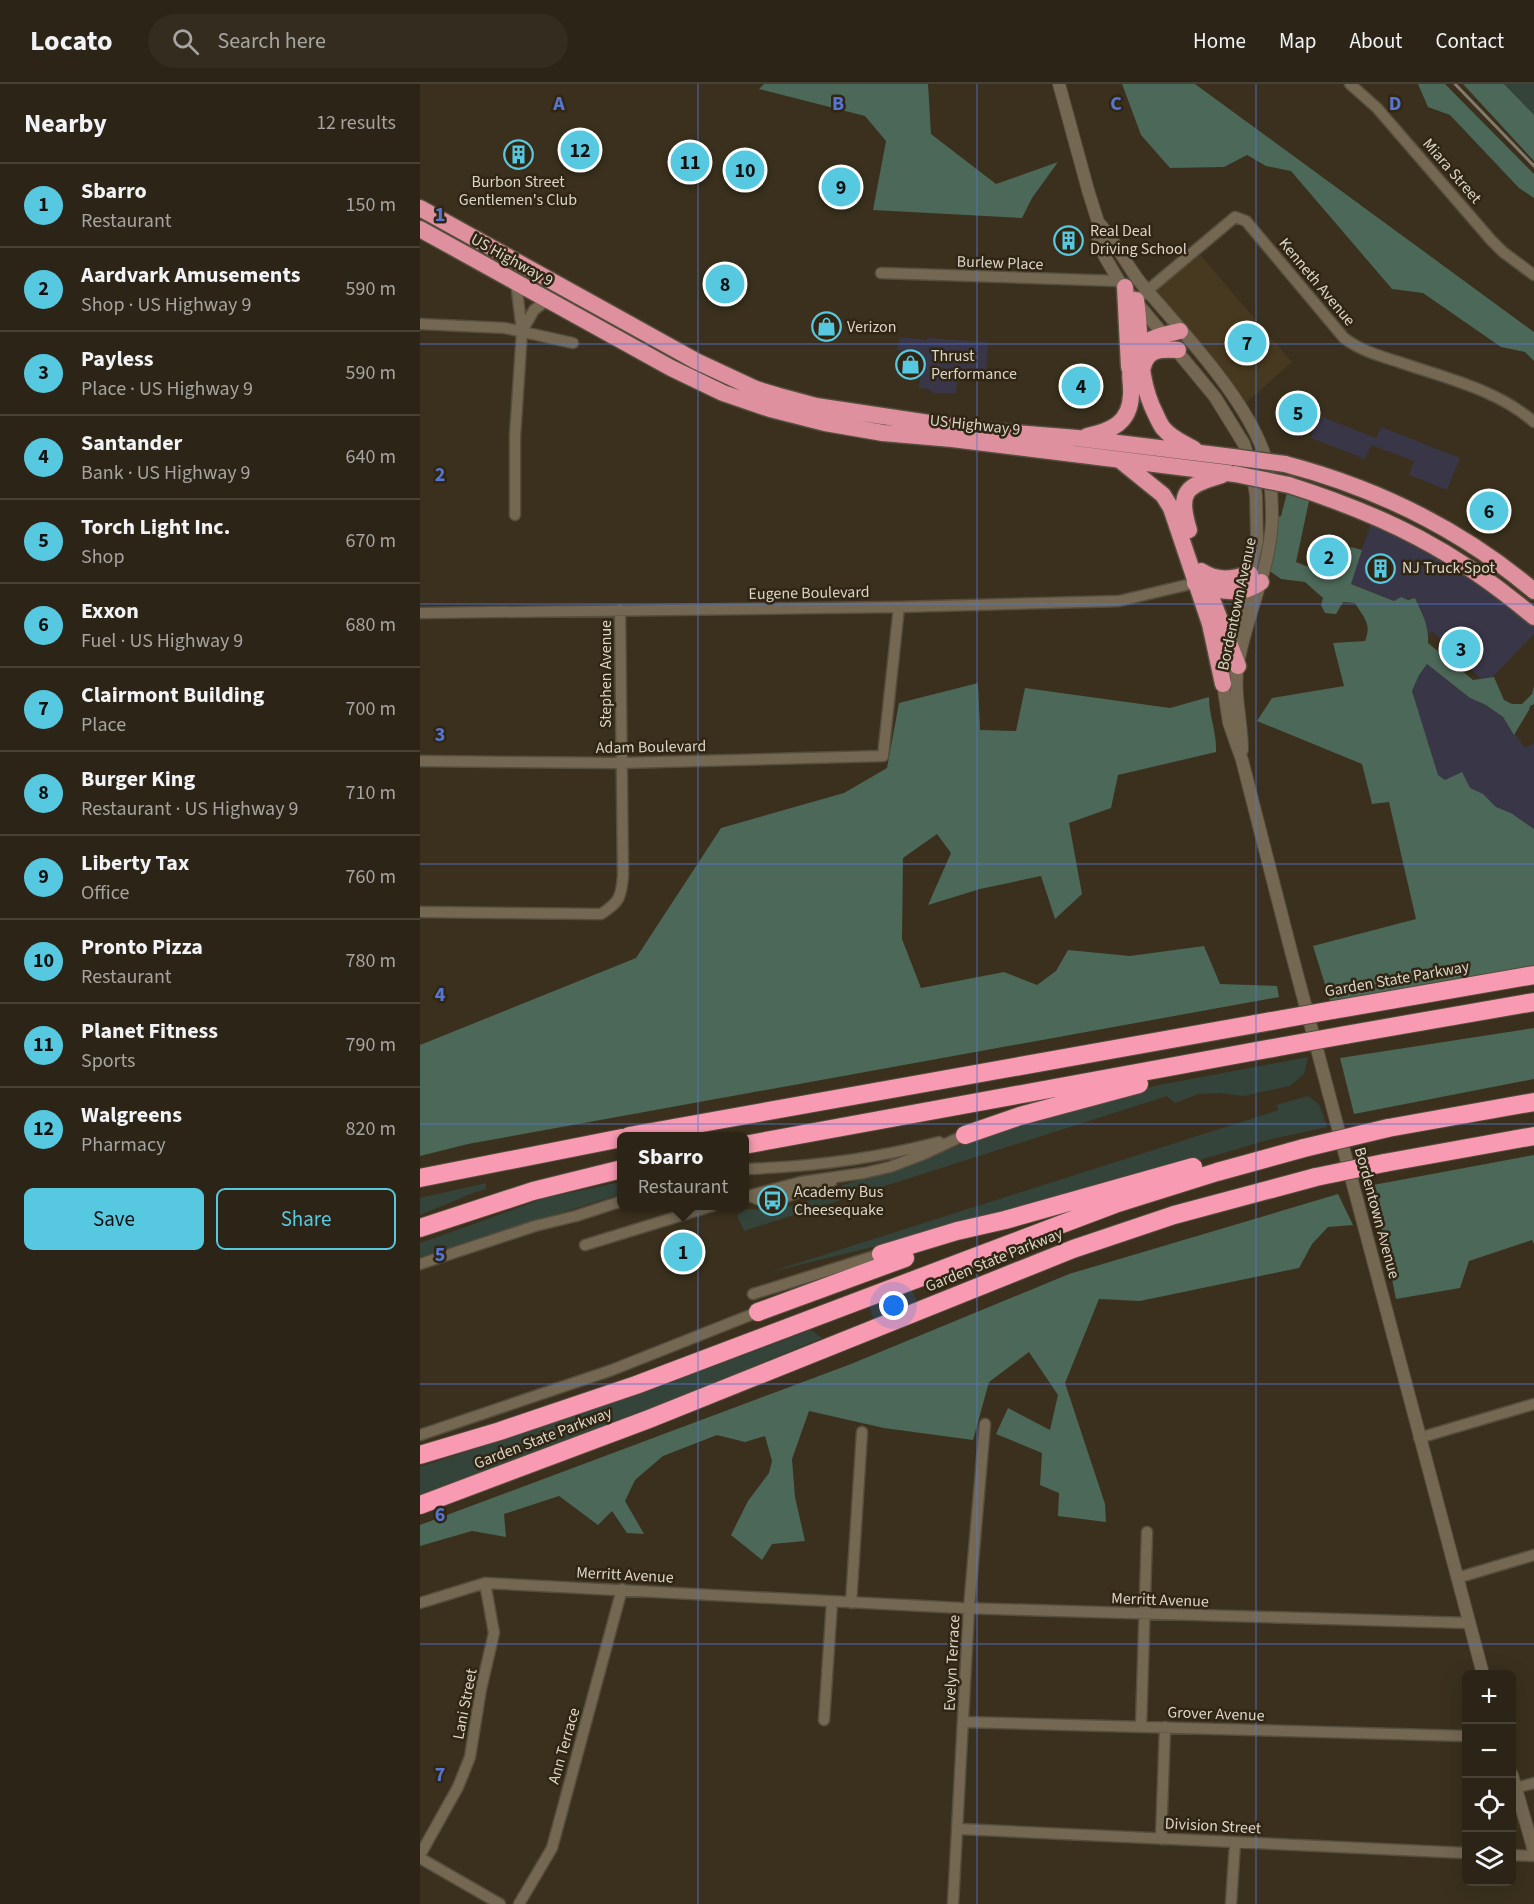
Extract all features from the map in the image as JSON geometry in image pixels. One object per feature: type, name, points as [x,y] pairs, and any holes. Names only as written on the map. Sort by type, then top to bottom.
[{"type":"highway","name":"US Highway 9","points":[[420,208],[696,361],[756,389],[816,406],[969,429],[1077,438],[1285,464],[1372,492],[1425,517],[1476,548],[1534,591]]},
{"type":"highway","name":"US Highway 9","points":[[420,229],[547,300],[723,393],[825,423],[883,433],[1231,474],[1289,485],[1374,515],[1422,539],[1479,573],[1534,617]]},
{"type":"highway","points":[[1077,438],[1102,433],[1118,425],[1128,411],[1139,348],[1139,322],[1132,289]]},
{"type":"highway","points":[[1132,289],[1136,371],[1147,397],[1162,428],[1178,441],[1206,454]]},
{"type":"highway","points":[[1139,348],[1172,333]]},
{"type":"highway","points":[[1136,371],[1154,351],[1178,350]]},
{"type":"highway","points":[[1120,460],[1163,495],[1172,508],[1238,666]]},
{"type":"highway","points":[[1223,684],[1202,581],[1184,515],[1183,502],[1187,493],[1194,486],[1231,474]]},
{"type":"highway","points":[[1202,581],[1209,576],[1252,582]]},
{"type":"highway","name":"Garden State Parkway","points":[[657,1132],[1534,975]]},
{"type":"highway","points":[[749,1144],[1534,1002]]},
{"type":"highway","points":[[965,1135],[1070,1101],[1155,1080],[1218,1058]]},
{"type":"highway","name":"Garden State Parkway","points":[[420,1455],[534,1420],[658,1377],[1115,1204],[1304,1148],[1388,1128],[1534,1102]]},
{"type":"highway","name":"Garden State Parkway","points":[[420,1505],[668,1412],[1073,1249],[1200,1207],[1316,1177],[1534,1136]]},
{"type":"highway","points":[[420,1178],[617,1139]]},
{"type":"highway","points":[[881,1254],[957,1231],[1005,1220],[1228,1158],[1304,1148]]},
{"type":"highway","points":[[420,1189],[500,1171],[554,1150]]},
{"type":"highway","points":[[420,1228],[533,1191],[617,1170]]},
{"type":"highway","points":[[758,1312],[1005,1220]]},
{"type":"street","name":"Bordentown Avenue","points":[[1059,84],[1098,222],[1098,238],[1105,257],[1172,333],[1232,394],[1256,435],[1269,471],[1272,519],[1229,645],[1223,684],[1229,723],[1242,760],[1262,843],[1482,1670]]},
{"type":"street","name":"Miara Street","points":[[1350,84],[1377,108],[1491,240],[1534,275]]},
{"type":"street","name":"Kenneth Avenue","points":[[1132,289],[1235,218],[1241,219],[1246,221],[1344,338],[1352,344],[1487,392],[1534,422]]},
{"type":"street","name":"Bordentown Avenue","points":[[1098,222],[1109,233],[1127,265],[1132,289]]},
{"type":"street","name":"Burlew Place","points":[[880,273],[1132,289]]},
{"type":"street","points":[[515,515],[515,436],[522,331],[516,283]]},
{"type":"street","points":[[522,331],[534,310],[547,300]]},
{"type":"street","points":[[420,324],[495,327],[573,343]]},
{"type":"street","name":"Bordentown Avenue","points":[[1172,333],[1178,350],[1215,397],[1236,429],[1244,444],[1252,470],[1257,508],[1257,541],[1238,666],[1242,760]]},
{"type":"street","name":"Eugene Boulevard","points":[[420,613],[899,607],[1119,601],[1202,581]]},
{"type":"street","name":"Adam Boulevard","points":[[420,761],[621,763],[883,756],[899,607]]},
{"type":"street","name":"Stephen Avenue","points":[[420,912],[602,914],[615,905],[621,895],[622,882],[620,610]]},
{"type":"street","points":[[749,1169],[814,1166],[861,1160],[965,1135]]},
{"type":"street","points":[[749,1197],[773,1201],[847,1175],[870,1172],[902,1163],[965,1135]]},
{"type":"street","points":[[420,1264],[535,1226],[617,1202]]},
{"type":"street","points":[[585,1245],[699,1210]]},
{"type":"street","points":[[753,1294],[881,1254]]},
{"type":"street","points":[[420,1436],[612,1370],[758,1312]]},
{"type":"street","points":[[1419,1438],[1534,1404]]},
{"type":"street","name":"Evelyn Terrace","points":[[953,1904],[959,1829],[969,1608],[985,1424]]},
{"type":"street","points":[[851,1603],[862,1432]]},
{"type":"street","points":[[1141,1727],[1147,1532]]},
{"type":"street","points":[[1457,1578],[1534,1555]]},
{"type":"street","name":"Merritt Avenue","points":[[420,1603],[485,1583],[969,1608],[1469,1623]]},
{"type":"street","name":"Lani Street","points":[[420,1857],[458,1787],[470,1757],[481,1689],[494,1633],[485,1583]]},
{"type":"street","name":"Ann Terrace","points":[[519,1904],[552,1848],[622,1589]]},
{"type":"street","points":[[824,1720],[832,1602]]},
{"type":"street","name":"Grover Avenue","points":[[964,1722],[1462,1736]]},
{"type":"street","points":[[1161,1839],[1165,1727]]},
{"type":"street","points":[[1516,1788],[1534,1783]]},
{"type":"street","points":[[1516,1791],[1534,1851]]},
{"type":"street","name":"Division Street","points":[[959,1829],[1462,1853]]},
{"type":"street","points":[[1230,1904],[1235,1843]]},
{"type":"street","points":[[1516,1855],[1534,1856]]},
{"type":"street","points":[[420,1857],[500,1904]]},
{"type":"shaded area","points":[[1196,250],[1292,362],[1240,408],[1147,290]]},
{"type":"shaded area","points":[[900,337],[988,342],[986,376],[958,373],[956,393],[933,393],[928,389],[919,388],[923,354],[897,350]]},
{"type":"shaded area","points":[[1320,416],[1376,438],[1381,427],[1460,458],[1447,490],[1409,475],[1414,461],[1371,445],[1365,459],[1311,438]]},
{"type":"shaded area","points":[[1374,515],[1534,617],[1534,634],[1486,684],[1432,631],[1428,635],[1423,613],[1415,598],[1394,601],[1350,583]]},
{"type":"shaded area","points":[[1427,664],[1470,698],[1486,705],[1503,717],[1525,748],[1534,743],[1534,829],[1511,813],[1496,807],[1483,794],[1444,780],[1438,775],[1412,691]]},
{"type":"green space","points":[[764,84],[928,84],[931,134],[996,184],[1058,162],[1032,198],[1022,218],[873,210],[886,141],[865,116],[759,89]]},
{"type":"green space","points":[[1122,84],[1195,84],[1534,332],[1534,361],[1525,352],[1501,347],[1423,293],[1392,289],[1291,171],[1266,166],[1247,155],[1224,167],[1170,168],[1141,135]]},
{"type":"green space","points":[[1418,84],[1445,84],[1534,174],[1534,198],[1519,188],[1450,115],[1428,107]]},
{"type":"green space","points":[[1463,84],[1504,84],[1534,115],[1534,161]]},
{"type":"green space","points":[[1504,84],[1534,84],[1534,117],[1533,115]]},
{"type":"green space","points":[[1289,485],[1311,492],[1296,562],[1335,578],[1338,570],[1343,572],[1351,547],[1362,550],[1351,584],[1394,601],[1401,597],[1408,600],[1415,598],[1426,625],[1428,643],[1473,680],[1494,677],[1504,700],[1512,704],[1522,704],[1532,694],[1534,686],[1534,704],[1530,706],[1514,735],[1503,717],[1486,705],[1470,698],[1427,664],[1412,691],[1438,775],[1445,780],[1462,772],[1470,788],[1483,794],[1496,807],[1511,813],[1534,829],[1534,975],[1333,1010],[1313,946],[1416,919],[1389,802],[1372,804],[1362,764],[1257,721],[1272,698],[1344,686],[1333,643],[1365,641],[1368,630],[1366,621],[1355,603],[1343,602],[1336,614],[1325,613],[1321,605],[1323,598],[1305,582],[1281,579],[1264,567],[1272,519],[1281,516]]},
{"type":"green space","points":[[978,683],[980,730],[1016,731],[1025,688],[1170,708],[1209,697],[1216,752],[1118,775],[1111,808],[1069,823],[1082,894],[1055,919],[1041,876],[980,889],[928,905],[951,853],[937,834],[903,858],[902,939],[921,988],[1004,972],[1037,985],[1056,971],[1068,950],[1130,956],[1204,946],[1220,984],[1277,986],[1279,997],[468,1144],[420,1156],[420,1045],[636,958],[721,828],[844,793],[887,768],[899,703]]},
{"type":"green space","points":[[1534,1028],[1534,1079],[1354,1114],[1340,1058]]},
{"type":"green space","points":[[1308,1057],[1304,1074],[1290,1086],[1243,1096],[1221,1093],[1198,1094],[1175,1103],[1167,1096],[744,1231],[737,1215],[749,1209],[776,1210],[840,1192],[842,1185],[901,1169],[966,1143],[1043,1117],[1159,1085]]},
{"type":"green space","points":[[1308,1096],[1319,1104],[1327,1127],[1268,1140],[1057,1202],[770,1272],[1279,1110],[1276,1105]]},
{"type":"green space","points":[[1534,1155],[1534,1244],[1532,1240],[1469,1261],[1460,1288],[1396,1299],[1373,1185]]},
{"type":"green space","points":[[486,1183],[486,1189],[420,1215],[420,1198]]},
{"type":"green space","points":[[617,1183],[617,1195],[420,1257],[420,1243],[545,1198]]},
{"type":"green space","points":[[1338,1194],[1353,1225],[1328,1227],[1312,1244],[1299,1268],[1140,1301],[1099,1299],[1065,1383],[1105,1504],[1106,1522],[1058,1516],[1059,1493],[1040,1485],[1042,1453],[996,1434],[1008,1408],[1050,1430],[1058,1395],[1029,1352],[989,1382],[973,1440],[884,1428],[809,1411],[792,1459],[795,1497],[805,1541],[772,1544],[762,1560],[731,1535],[748,1501],[769,1473],[772,1461],[765,1436],[745,1442],[717,1435],[663,1456],[635,1480],[625,1501],[644,1534],[627,1533],[612,1511],[598,1525],[559,1496],[504,1514],[506,1537],[472,1531],[420,1546],[420,1525],[851,1364],[1069,1274]]},
{"type":"green space","points":[[811,1330],[822,1338],[586,1435],[420,1494],[420,1467],[622,1400]]},
{"type":"railway","points":[[1455,84],[1534,166]]},
{"type":"place","name":"Walgreens","points":[[580,150]]},
{"type":"place","name":"Burbon Street Gentlemen's Club","points":[[518,154]]},
{"type":"place","name":"Planet Fitness","points":[[690,162]]},
{"type":"place","name":"Pronto Pizza","points":[[745,170]]},
{"type":"place","name":"Liberty Tax","points":[[841,187]]},
{"type":"place","name":"Real Deal Driving School","points":[[1069,240]]},
{"type":"place","name":"Burger King","points":[[725,284]]},
{"type":"place","name":"Verizon","points":[[826,327]]},
{"type":"place","name":"Clairmont Building","points":[[1247,343]]},
{"type":"place","name":"Thrust Performance","points":[[910,365]]},
{"type":"place","name":"Santander","points":[[1081,386]]},
{"type":"place","name":"Torch Light Inc.","points":[[1298,413]]},
{"type":"place","name":"Exxon","points":[[1489,511]]},
{"type":"place","name":"Aardvark Amusements","points":[[1329,557]]},
{"type":"place","name":"NJ Truck Spot","points":[[1381,568]]},
{"type":"place","name":"Payless","points":[[1461,649]]},
{"type":"place","name":"Academy Bus Cheesequake","points":[[773,1201]]},
{"type":"place","name":"Sbarro","points":[[683,1252]]}]
